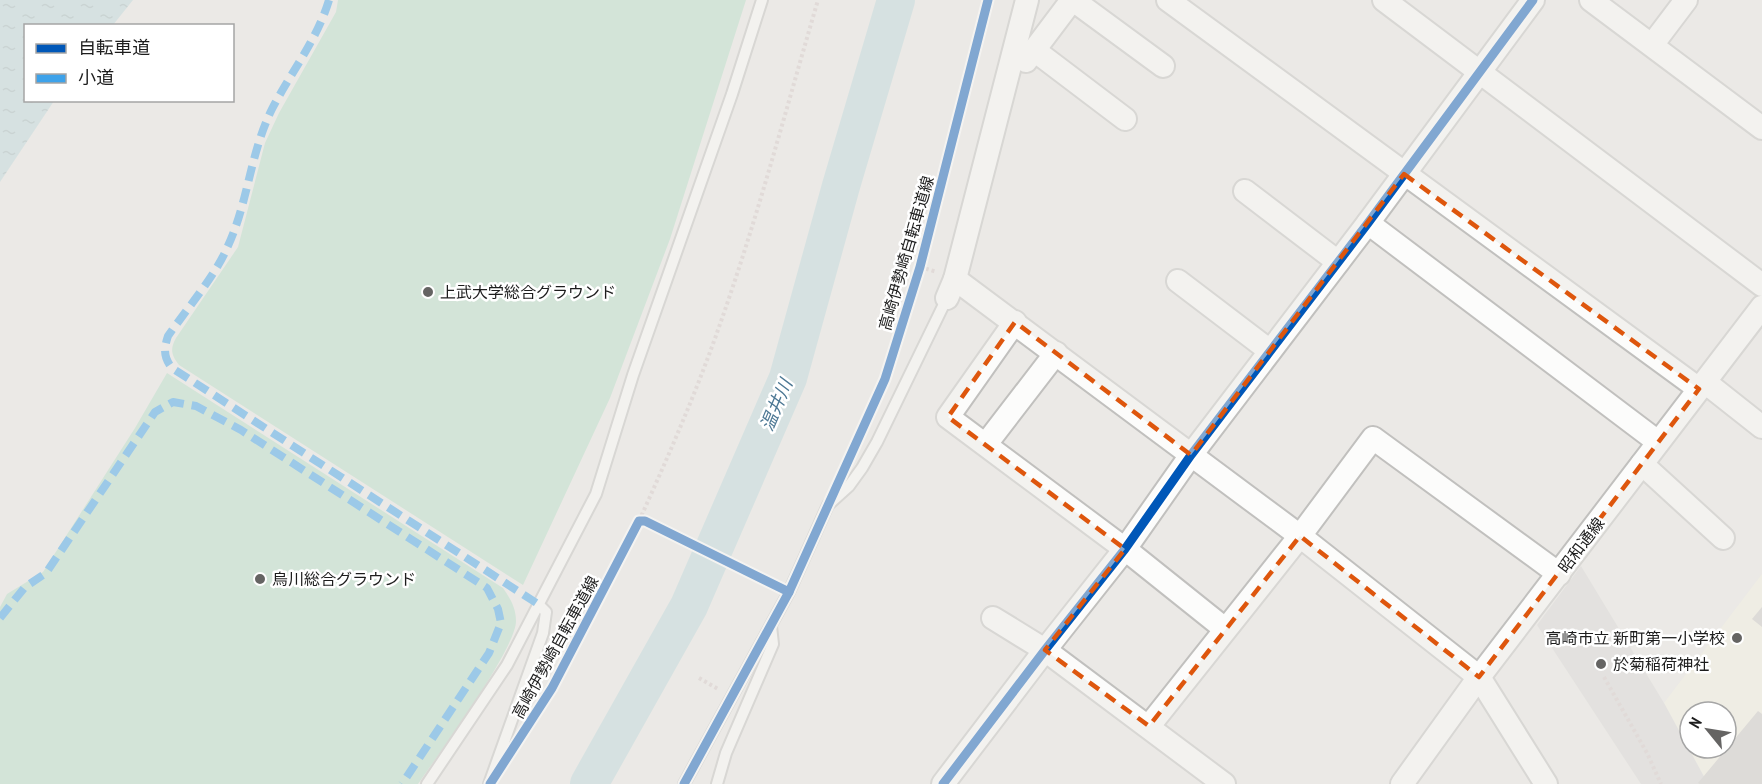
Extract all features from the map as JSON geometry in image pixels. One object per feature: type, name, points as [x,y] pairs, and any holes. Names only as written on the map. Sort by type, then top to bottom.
[{"type":"street","points":[[1027,0],[951,288],[1015,322],[1300,536],[1479,677],[1545,784]]},
{"type":"street","points":[[1003,90],[1072,0],[1163,66]]},
{"type":"street","points":[[1168,0],[1404,174],[1762,427]]},
{"type":"street","points":[[1384,0],[1762,285]]},
{"type":"street","points":[[943,784],[1125,549],[1191,455],[1368,223],[1533,0]]},
{"type":"street","points":[[1592,0],[1762,128]]},
{"type":"street","points":[[1652,45],[1686,0]]},
{"type":"street","points":[[1034,50],[1125,119]]},
{"type":"street","points":[[1245,191],[1338,262]]},
{"type":"street","points":[[1368,223],[1658,442]]},
{"type":"street","points":[[1178,281],[1270,351]]},
{"type":"street","name":"昭和通線","points":[[1401,784],[1479,677],[1762,307]]},
{"type":"street","points":[[1015,322],[948,417],[1125,549],[1225,629]]},
{"type":"street","points":[[986,444],[1056,353]]},
{"type":"street","points":[[1149,726],[1300,536],[1373,438],[1559,574]]},
{"type":"street","points":[[1642,464],[1723,538]]},
{"type":"street","points":[[993,618],[1045,650],[1224,784]]},
{"type":"lane","points":[[427,784],[507,665],[596,494],[633,375],[732,94],[762,0]]},
{"type":"lane","points":[[684,784],[789,592],[828,505],[849,486],[862,468],[896,406],[951,288]]},
{"type":"lane","points":[[489,784],[543,633],[546,612],[538,604]]},
{"type":"lane","points":[[717,784],[726,753],[773,644],[771,626]]},
{"type":"path","points":[[634,531],[676,440],[719,328],[818,0]]},
{"type":"path","points":[[1604,677],[1647,753],[1661,784]]},
{"type":"path","points":[[699,678],[732,697]]},
{"type":"highlighted area","points":[[1404,174],[1699,389],[1479,677],[1300,536],[1149,726],[1045,650],[1125,549],[948,417],[1015,322],[1191,455]]},
{"type":"shaded area","name":"於菊稲荷神社","points":[[1581,566],[1678,729],[1678,760],[1695,760],[1708,784],[1641,784],[1537,625]]},
{"type":"shaded area","name":"高崎市立 新町第一小学校","points":[[1762,574],[1762,784],[1708,784],[1695,760],[1738,760],[1738,700],[1678,700],[1678,729],[1664,703]]},
{"type":"green space","name":"上武大学総合グラウンド","points":[[338,0],[746,0],[670,239],[610,398],[523,585],[179,365],[173,355],[172,349],[176,338],[238,247],[265,143],[279,113],[336,12]]},
{"type":"green space","name":"烏川総合グラウンド","points":[[167,373],[503,588],[508,596],[514,607],[516,621],[513,635],[504,654],[418,784],[0,784],[0,607],[7,594],[43,572],[135,428]]},
{"type":"water","points":[[0,0],[133,0],[114,24],[24,24],[24,102],[53,102],[0,182]]},
{"type":"building","points":[[1762,607],[1762,627],[1752,619]]},
{"type":"building","points":[[1758,711],[1762,714],[1762,784],[1698,783],[1717,760],[1738,760],[1738,735]]},
{"type":"waterway","name":"温井川","points":[[589,784],[689,606],[788,378],[896,0]]},
{"type":"marked path","points":[[329,0],[318,29],[272,109],[259,143],[240,214],[222,259],[168,336],[165,348],[167,360],[172,368],[538,604]]},
{"type":"marked path","points":[[0,618],[25,587],[46,573],[155,412],[173,402],[196,406],[241,430],[487,588],[498,609],[501,623],[489,653],[402,784]]},
{"type":"cycle path","name":"高崎伊勢崎自転車道線","points":[[684,784],[789,592],[885,379],[920,267],[988,0]]},
{"type":"cycle path","points":[[943,784],[1125,549],[1191,455],[1368,223],[1533,0]]},
{"type":"cycle path","name":"高崎伊勢崎自転車道線","points":[[490,784],[552,688],[639,521],[645,521],[789,592]]},
{"type":"place","name":"上武大学総合グラウンド","points":[[428,292]]},
{"type":"place","name":"烏川総合グラウンド","points":[[260,579]]},
{"type":"place","name":"高崎市立 新町第一小学校","points":[[1737,638]]},
{"type":"place","name":"於菊稲荷神社","points":[[1601,664]]}]
